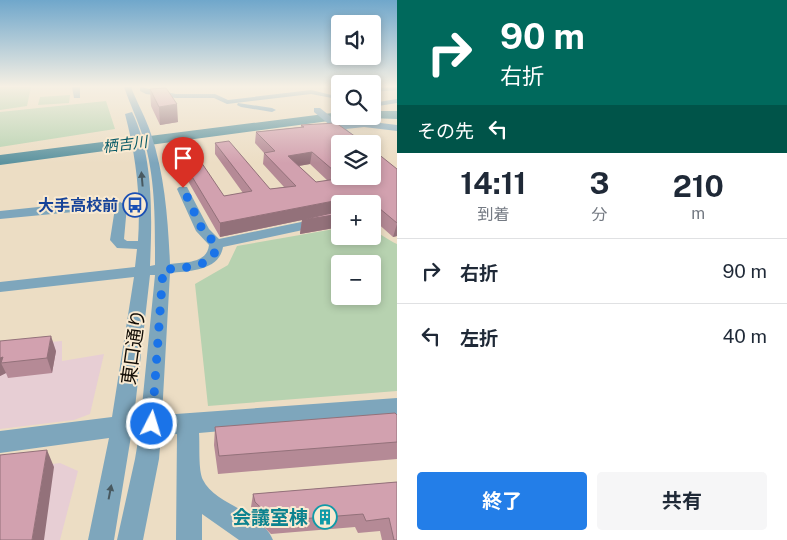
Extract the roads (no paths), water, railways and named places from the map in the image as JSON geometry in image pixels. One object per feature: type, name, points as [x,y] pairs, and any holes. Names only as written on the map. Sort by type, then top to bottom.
[{"type":"street","points":[[130,112],[135,133],[145,145]]},
{"type":"street","name":"東口通り","points":[[130,540],[147,459],[152,424],[163,270],[160,198],[145,145],[133,112]]},
{"type":"street","points":[[320,112],[331,121]]},
{"type":"street","points":[[338,126],[364,124],[397,128]]},
{"type":"street","points":[[338,126],[348,135]]},
{"type":"street","name":"東口通り","points":[[101,540],[122,426],[143,272],[145,145]]},
{"type":"street","points":[[183,188],[203,231],[216,244]]},
{"type":"street","points":[[0,215],[115,202],[120,206],[117,240],[125,246],[144,244]]},
{"type":"street","points":[[216,244],[331,220]]},
{"type":"street","points":[[0,287],[163,270],[202,264],[214,255],[216,244]]},
{"type":"street","points":[[0,442],[122,426],[188,424],[392,407],[397,428]]},
{"type":"street","points":[[188,424],[189,540]]},
{"type":"street","points":[[190,482],[200,498],[233,519],[260,540]]},
{"type":"waterway","name":"栖吉川","points":[[381,115],[397,115]]},
{"type":"waterway","name":"栖吉川","points":[[0,160],[331,117]]},
{"type":"place","name":"大手高校前","points":[[135,205]]},
{"type":"place","name":"会議室棟","points":[[325,517]]}]
